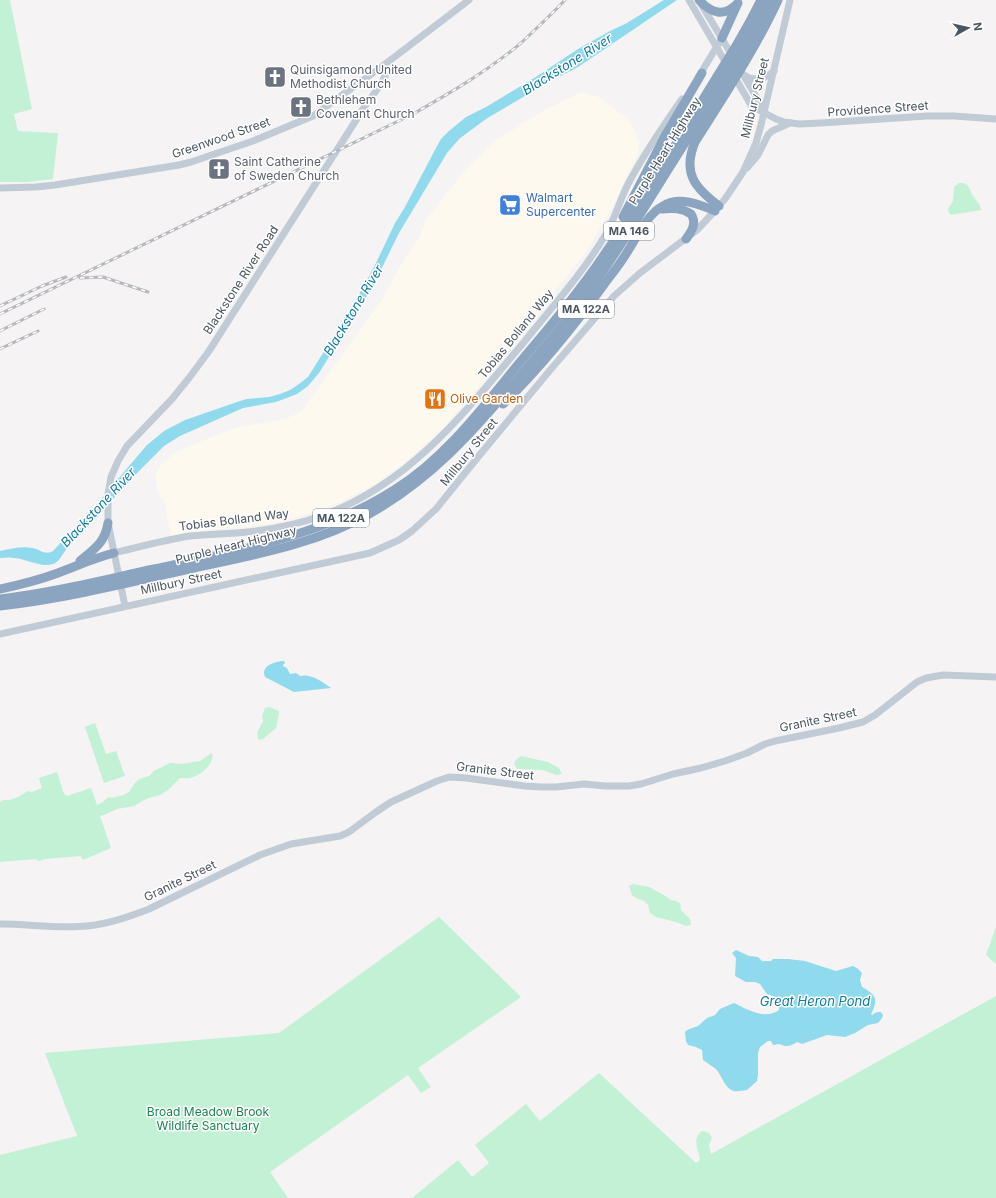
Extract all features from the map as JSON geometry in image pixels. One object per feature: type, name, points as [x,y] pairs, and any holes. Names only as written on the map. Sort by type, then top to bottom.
[{"type":"highway","name":"Purple Heart Highway","points":[[0,599],[77,586],[275,541],[325,525],[352,514],[396,489],[418,473],[439,455],[492,396],[590,276],[650,184],[736,46],[750,23],[761,0]]},
{"type":"highway","name":"Purple Heart Highway","points":[[0,606],[97,590],[249,556],[313,539],[367,516],[395,499],[424,478],[461,443],[500,400],[592,287],[626,237],[699,121],[754,30],[770,0]]},
{"type":"highway","points":[[717,208],[697,188],[690,173],[690,156],[692,149],[749,55],[778,0]]},
{"type":"highway","points":[[694,1],[716,12],[731,10],[739,2]]},
{"type":"highway","points":[[724,41],[739,2]]},
{"type":"highway","name":"MA 122A","points":[[590,276],[634,197],[665,136],[702,73]]},
{"type":"highway","name":"MA 122A","points":[[461,443],[517,391],[561,341],[615,269],[655,211],[666,204],[680,202],[695,203],[717,208]]},
{"type":"highway","points":[[655,211],[676,208],[685,210],[691,214],[694,220],[694,225],[686,239]]},
{"type":"highway","points":[[74,566],[99,545],[105,535],[108,523]]},
{"type":"highway","points":[[0,588],[40,579],[114,553]]},
{"type":"main road","points":[[384,65],[469,0]]},
{"type":"main road","name":"Millbury Street","points":[[0,634],[370,553],[412,531],[436,510],[551,369],[614,296],[640,272],[697,230],[731,190],[743,172],[754,147],[764,113],[790,0]]},
{"type":"main road","points":[[694,1],[724,41],[744,74],[764,113]]},
{"type":"main road","name":"Providence Street","points":[[694,1],[718,50],[751,105],[778,120],[790,123],[815,124],[927,116],[996,119]]},
{"type":"main road","name":"Tobias Bolland Way","points":[[114,553],[169,539],[210,534],[247,532],[291,525],[314,519],[340,509],[384,485],[408,467],[452,426],[482,392],[548,312],[592,255],[607,232],[627,185],[642,160],[659,133],[724,41]]},
{"type":"main road","name":"Greenwood Street","points":[[0,188],[36,187],[66,183],[155,170],[191,162],[253,141],[313,116],[384,65]]},
{"type":"main road","name":"Blackstone River Road","points":[[125,606],[108,523],[108,494],[118,461],[126,446],[172,399],[190,378],[206,355],[381,84],[385,76],[384,65]]},
{"type":"main road","points":[[744,74],[750,78],[760,79],[766,77],[774,71]]},
{"type":"main road","points":[[743,172],[752,164],[770,133],[775,129],[790,123]]},
{"type":"main road","name":"Granite Street","points":[[0,924],[86,926],[131,916],[149,909],[260,855],[291,844],[340,836],[350,832],[391,802],[436,781],[449,777],[541,788],[584,784],[629,786],[641,784],[725,761],[775,741],[858,724],[875,715],[904,691],[926,678],[943,675],[996,677]]},
{"type":"shaded area","points":[[581,92],[599,97],[630,121],[639,141],[638,154],[610,211],[588,249],[490,374],[442,429],[402,465],[375,484],[341,502],[280,522],[171,536],[164,500],[160,497],[155,475],[161,465],[173,454],[189,446],[238,427],[285,419],[301,412],[383,298],[402,263],[420,236],[426,220],[464,171],[495,141],[539,113]]},
{"type":"green space","points":[[0,0],[10,0],[32,109],[14,114],[18,131],[58,133],[53,179],[26,182],[0,182]]},
{"type":"green space","points":[[959,183],[964,183],[968,186],[980,205],[981,210],[951,215],[949,213],[948,209],[953,201],[954,187]]},
{"type":"green space","points":[[270,707],[279,711],[276,728],[260,740],[258,739],[257,733],[263,721],[262,716],[265,708]]},
{"type":"green space","points":[[95,723],[106,754],[116,751],[125,776],[104,783],[85,727]]},
{"type":"green space","points":[[212,753],[209,765],[198,775],[189,778],[180,778],[168,790],[160,795],[146,799],[134,806],[117,809],[100,816],[111,848],[83,860],[81,856],[45,859],[39,861],[35,859],[0,862],[0,802],[18,797],[28,791],[32,792],[42,788],[39,778],[57,772],[64,794],[67,796],[91,788],[97,805],[108,797],[112,798],[124,795],[129,792],[139,779],[149,776],[154,771],[170,763],[182,764],[200,761]]},
{"type":"green space","points":[[521,756],[548,762],[559,768],[562,774],[557,775],[542,770],[517,769],[514,763]]},
{"type":"green space","points":[[633,884],[649,887],[671,900],[680,903],[681,910],[690,919],[691,925],[686,926],[656,917],[650,913],[648,905],[644,901],[632,895],[629,886]]},
{"type":"green space","name":"Broad Meadow Brook Wildlife Sanctuary","points":[[439,917],[521,997],[418,1068],[431,1087],[421,1093],[408,1075],[270,1172],[288,1198],[0,1198],[0,1155],[77,1136],[45,1053],[279,1033]]},
{"type":"green space","points":[[996,927],[996,964],[986,955]]},
{"type":"green space","points":[[996,996],[996,1198],[412,1198],[458,1160],[472,1177],[489,1163],[475,1145],[526,1104],[540,1121],[599,1073],[696,1163],[700,1160],[696,1141],[702,1131],[709,1133],[712,1138],[709,1145],[711,1154]]},
{"type":"water","name":"Blackstone River","points":[[664,0],[677,0],[578,67],[545,84],[486,119],[459,139],[447,153],[399,233],[373,286],[319,373],[308,386],[297,394],[276,402],[243,408],[180,436],[164,446],[139,471],[55,563],[43,565],[18,558],[0,558],[0,551],[16,548],[32,548],[45,553],[53,551],[90,512],[147,445],[164,431],[185,420],[240,401],[280,394],[290,390],[308,377],[355,302],[395,223],[441,139],[466,117],[486,107],[539,75],[578,49],[627,23]]},
{"type":"water","points":[[284,661],[285,663],[283,666],[287,668],[290,674],[296,673],[300,676],[304,675],[312,677],[331,688],[294,692],[265,677],[264,673],[268,666]]},
{"type":"water","name":"Great Heron Pond","points":[[736,950],[749,956],[758,957],[762,961],[788,959],[805,961],[836,971],[853,966],[862,973],[860,980],[862,987],[870,992],[875,998],[875,1005],[871,1014],[881,1012],[883,1015],[882,1018],[878,1023],[868,1025],[845,1037],[827,1035],[802,1044],[797,1042],[788,1046],[779,1044],[773,1045],[771,1041],[768,1041],[760,1047],[758,1053],[757,1081],[747,1090],[731,1090],[728,1088],[716,1069],[703,1060],[702,1050],[688,1045],[685,1032],[698,1026],[707,1018],[715,1015],[720,1009],[734,1003],[756,1013],[762,1014],[774,1013],[779,1010],[779,1003],[773,996],[767,994],[760,984],[755,982],[746,982],[735,976],[736,958],[732,953]]},
{"type":"railway","points":[[0,314],[413,114],[441,98],[495,63],[521,43],[565,0]]},
{"type":"railway","points":[[0,306],[42,286],[66,277]]},
{"type":"railway","points":[[80,278],[103,277],[148,292]]},
{"type":"railway","points":[[0,331],[44,309]]},
{"type":"railway","points":[[0,349],[38,331]]},
{"type":"place","name":"Quinsigamond United Methodist Church","points":[[275,77]]},
{"type":"place","name":"Bethlehem Covenant Church","points":[[301,107]]},
{"type":"place","name":"Saint Catherine of Sweden Church","points":[[219,169]]},
{"type":"place","name":"Walmart Supercenter","points":[[510,205]]},
{"type":"place","name":"Olive Garden","points":[[435,399]]}]
